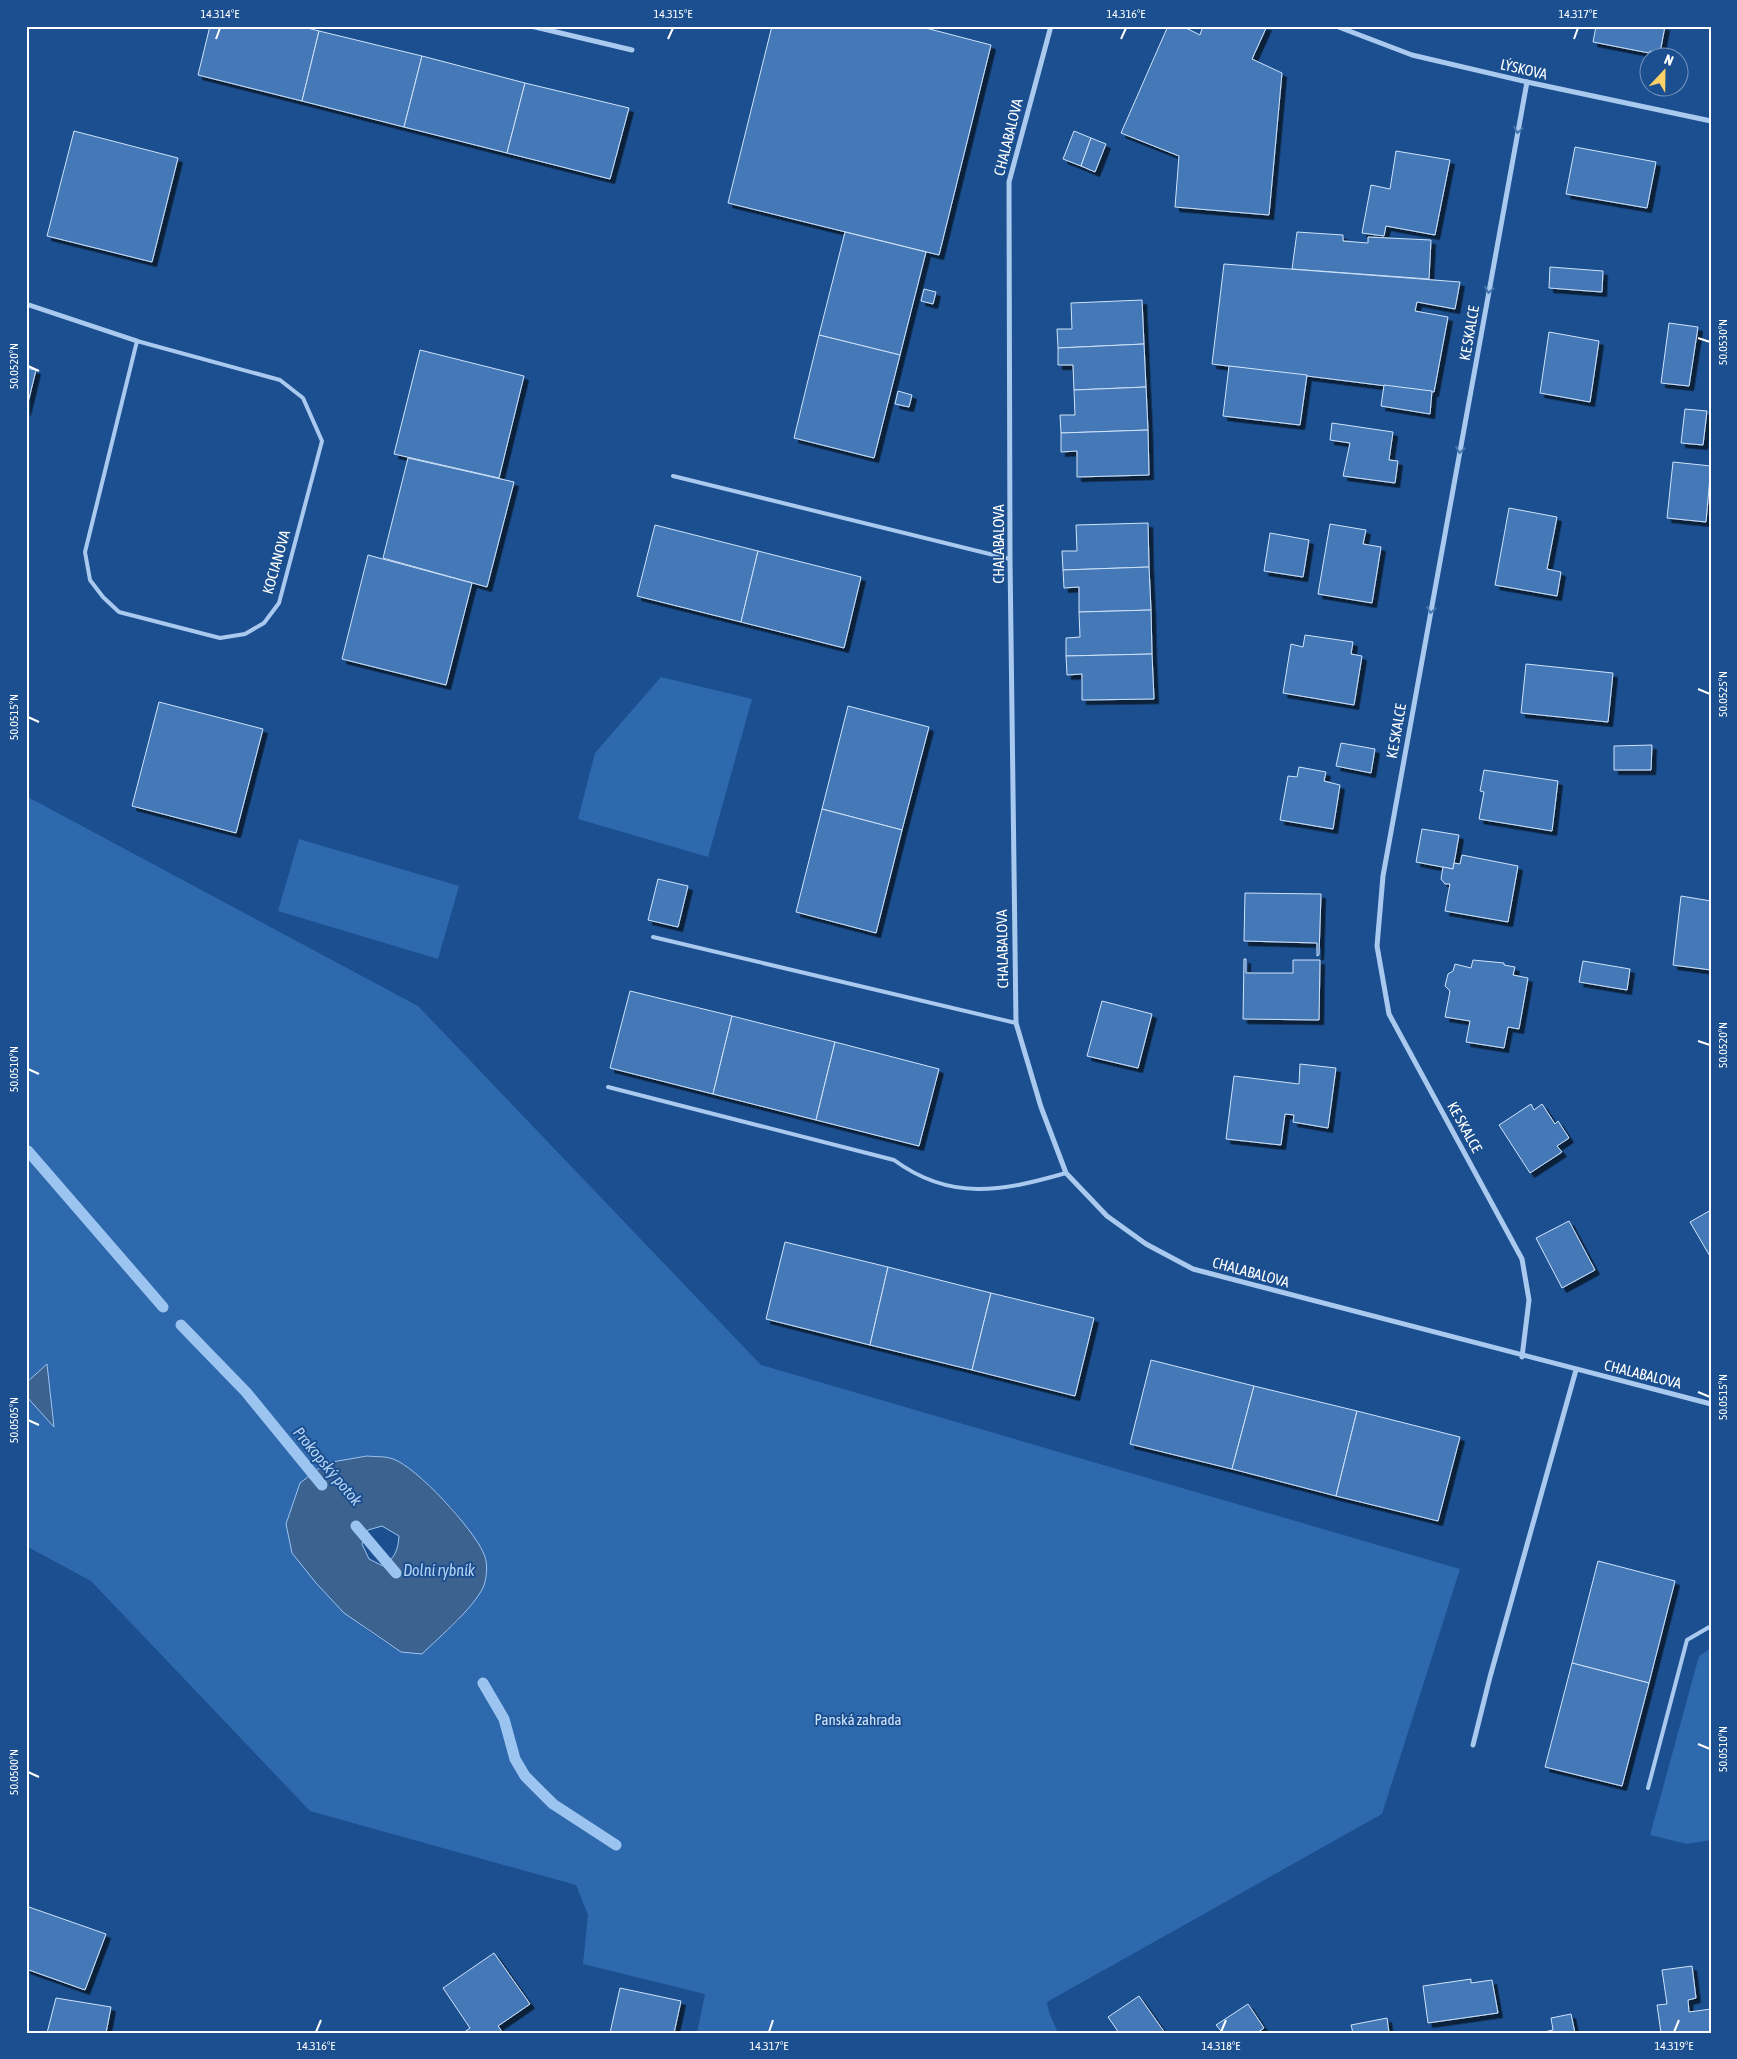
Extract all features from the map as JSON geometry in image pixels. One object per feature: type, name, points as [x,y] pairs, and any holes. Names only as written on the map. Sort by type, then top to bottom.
[{"type":"street","points":[[530,26],[632,50]]},
{"type":"street","name":"CHALABALOVA","points":[[1051,26],[1009,182],[1010,559],[1016,1023],[1041,1107],[1066,1173],[1107,1216],[1146,1244],[1193,1269],[1522,1357],[1711,1404]]},
{"type":"street","name":"LÝSKOVA","points":[[1336,26],[1412,55],[1527,82],[1711,121]]},
{"type":"street","name":"KE SKALCE","points":[[1522,1357],[1529,1300],[1522,1259],[1389,1014],[1377,946],[1382,876],[1527,82]]},
{"type":"street","name":"KOCIANOVA","points":[[26,304],[137,341]]},
{"type":"street","points":[[1473,1745],[1490,1677],[1576,1370]]},
{"type":"lane","name":"KOCIANOVA","points":[[137,341],[280,380],[303,398],[314,418],[322,441],[279,602],[264,623],[246,634],[220,638],[119,612],[103,597],[90,580],[85,552],[137,341]]},
{"type":"lane","points":[[674,476],[1010,559]]},
{"type":"lane","points":[[653,936],[1016,1023]]},
{"type":"lane","points":[[608,1087],[894,1160],[914,1175],[976,1191],[1024,1185],[1066,1173]]},
{"type":"lane","points":[[1648,1788],[1687,1640],[1711,1626]]},
{"type":"green space","points":[[661,677],[752,699],[708,857],[578,819],[595,753]]},
{"type":"green space","name":"Panská zahrada","points":[[26,796],[418,1006],[761,1365],[1460,1569],[1382,1814],[1047,2002],[1058,2033],[697,2033],[705,1994],[583,1964],[588,1915],[576,1885],[310,1811],[91,1581],[26,1546]],"holes":[[[422,1479],[453,1509],[483,1552],[459,1620],[445,1632],[401,1652],[354,1620],[329,1596],[292,1553]]]},
{"type":"green space","points":[[299,839],[459,886],[438,959],[278,911]]},
{"type":"green space","points":[[1711,1648],[1711,1840],[1687,1844],[1650,1835],[1699,1656]]},
{"type":"water","points":[[47,1364],[54,1427],[26,1396],[26,1383]]},
{"type":"water","name":"Dolní rybník","points":[[367,1456],[390,1458],[403,1464],[443,1500],[468,1529],[483,1552],[487,1571],[482,1590],[467,1610],[422,1654],[401,1652],[344,1613],[316,1583],[292,1553],[286,1524],[300,1483],[326,1463]],"holes":[[[382,1526],[399,1536],[395,1553],[383,1566],[369,1559],[362,1544],[368,1530]]]},
{"type":"building","points":[[210,26],[300,26],[319,31],[302,101],[198,75]]},
{"type":"building","points":[[772,26],[918,26],[991,45],[939,255],[728,203]]},
{"type":"building","points":[[1168,26],[1182,26],[1200,35],[1203,26],[1267,26],[1252,59],[1282,73],[1269,215],[1175,207],[1179,156],[1121,133]]},
{"type":"building","points":[[1596,26],[1665,26],[1661,48],[1640,48],[1640,51],[1593,42]]},
{"type":"building","points":[[319,31],[422,56],[404,127],[302,101]]},
{"type":"building","points":[[422,56],[525,83],[507,153],[404,127]]},
{"type":"building","points":[[525,83],[629,108],[610,179],[507,153]]},
{"type":"building","points":[[74,131],[178,158],[152,262],[47,236]]},
{"type":"building","points":[[1074,131],[1091,138],[1081,166],[1063,159]]},
{"type":"building","points":[[1091,138],[1106,144],[1095,172],[1081,166]]},
{"type":"building","points":[[1575,147],[1656,162],[1647,208],[1566,194]]},
{"type":"building","points":[[1396,151],[1450,160],[1435,235],[1386,226],[1384,236],[1362,233],[1371,185],[1390,189]]},
{"type":"building","points":[[845,232],[926,252],[900,355],[819,335]]},
{"type":"building","points":[[1297,232],[1343,235],[1343,241],[1368,243],[1368,237],[1431,240],[1429,279],[1292,269]]},
{"type":"building","points":[[1224,264],[1460,282],[1455,309],[1417,302],[1415,311],[1448,317],[1434,392],[1212,364]]},
{"type":"building","points":[[1550,267],[1603,271],[1602,292],[1549,288]]},
{"type":"building","points":[[924,289],[936,292],[933,304],[921,301]]},
{"type":"building","points":[[1142,300],[1144,344],[1058,348],[1057,329],[1072,329],[1071,303]]},
{"type":"building","points":[[1669,323],[1698,327],[1689,386],[1661,383]]},
{"type":"building","points":[[1549,332],[1599,341],[1590,402],[1540,393]]},
{"type":"building","points":[[819,335],[900,355],[874,458],[794,438]]},
{"type":"building","points":[[1144,344],[1146,387],[1074,390],[1073,365],[1058,365],[1058,348]]},
{"type":"building","points":[[420,350],[524,376],[499,478],[394,454]]},
{"type":"building","points":[[1229,366],[1307,375],[1300,425],[1223,416]]},
{"type":"building","points":[[26,368],[36,370],[26,411]]},
{"type":"building","points":[[1384,385],[1432,391],[1430,414],[1381,406]]},
{"type":"building","points":[[1146,387],[1148,430],[1061,433],[1060,415],[1075,415],[1074,390]]},
{"type":"building","points":[[898,391],[912,395],[909,407],[895,404]]},
{"type":"building","points":[[1685,409],[1707,411],[1703,445],[1681,443]]},
{"type":"building","points":[[1332,423],[1393,432],[1389,460],[1398,461],[1395,483],[1343,476],[1350,443],[1330,440]]},
{"type":"building","points":[[1148,430],[1149,475],[1077,477],[1077,451],[1061,452],[1061,433]]},
{"type":"building","points":[[408,458],[514,482],[487,587],[383,558]]},
{"type":"building","points":[[1673,462],[1711,466],[1706,522],[1667,518]]},
{"type":"building","points":[[1509,508],[1557,517],[1547,569],[1561,572],[1557,596],[1495,585]]},
{"type":"building","points":[[1148,523],[1149,567],[1063,570],[1062,551],[1077,551],[1076,525]]},
{"type":"building","points":[[1330,524],[1366,530],[1363,544],[1381,547],[1372,603],[1318,594]]},
{"type":"building","points":[[655,525],[758,551],[741,622],[637,596]]},
{"type":"building","points":[[1270,533],[1309,540],[1303,577],[1264,571]]},
{"type":"building","points":[[758,551],[861,577],[844,648],[741,622]]},
{"type":"building","points":[[368,555],[472,583],[446,685],[342,659]]},
{"type":"building","points":[[1149,567],[1151,610],[1079,612],[1079,587],[1064,588],[1063,570]]},
{"type":"building","points":[[1151,610],[1152,654],[1066,656],[1066,638],[1080,637],[1079,612]]},
{"type":"building","points":[[1305,635],[1353,642],[1351,654],[1362,656],[1354,705],[1283,693],[1291,644],[1303,647]]},
{"type":"building","points":[[1152,654],[1154,699],[1082,700],[1082,674],[1067,675],[1066,656]]},
{"type":"building","points":[[1526,664],[1613,673],[1608,722],[1521,713]]},
{"type":"building","points":[[159,702],[263,729],[236,833],[132,806]]},
{"type":"building","points":[[848,706],[929,727],[902,830],[822,809]]},
{"type":"building","points":[[1341,743],[1375,749],[1371,773],[1336,766]]},
{"type":"building","points":[[1652,745],[1651,770],[1614,770],[1614,746]]},
{"type":"building","points":[[1299,767],[1326,772],[1324,781],[1340,785],[1333,829],[1280,820],[1288,776],[1297,777]]},
{"type":"building","points":[[1484,770],[1558,781],[1552,831],[1479,819],[1484,792],[1480,791]]},
{"type":"building","points":[[822,809],[902,830],[876,933],[796,912]]},
{"type":"building","points":[[1422,829],[1459,835],[1453,869],[1416,862]]},
{"type":"building","points":[[1462,855],[1518,866],[1508,922],[1445,911],[1450,884],[1445,884],[1441,879],[1443,867],[1453,869],[1454,863],[1460,864]]},
{"type":"building","points":[[658,879],[688,886],[678,927],[648,920]]},
{"type":"building","points":[[1245,893],[1321,894],[1319,955],[1317,956],[1317,943],[1244,941]]},
{"type":"building","points":[[1681,896],[1711,901],[1711,970],[1673,965]]},
{"type":"building","points":[[1244,959],[1246,959],[1246,973],[1293,973],[1293,960],[1320,960],[1319,1020],[1243,1019]]},
{"type":"building","points":[[1473,960],[1504,963],[1504,965],[1515,967],[1513,975],[1528,978],[1519,1029],[1508,1027],[1504,1048],[1466,1042],[1470,1021],[1445,1017],[1450,991],[1445,986],[1448,974],[1453,971],[1455,964],[1471,968]]},
{"type":"building","points":[[1583,961],[1630,969],[1627,990],[1579,982]]},
{"type":"building","points":[[630,991],[732,1016],[713,1094],[610,1068]]},
{"type":"building","points":[[1102,1001],[1152,1014],[1138,1068],[1087,1056]]},
{"type":"building","points":[[732,1016],[835,1042],[816,1120],[713,1094]]},
{"type":"building","points":[[835,1042],[939,1069],[919,1146],[816,1120]]},
{"type":"building","points":[[1300,1064],[1336,1068],[1328,1128],[1293,1122],[1294,1115],[1285,1114],[1281,1145],[1226,1139],[1234,1076],[1299,1084]]},
{"type":"building","points":[[1531,1104],[1534,1110],[1542,1104],[1555,1124],[1558,1121],[1569,1138],[1557,1146],[1562,1152],[1530,1173],[1499,1125]]},
{"type":"building","points":[[1711,1210],[1711,1258],[1690,1222]]},
{"type":"building","points":[[1569,1221],[1595,1270],[1562,1288],[1536,1238]]},
{"type":"building","points":[[785,1242],[888,1267],[870,1345],[766,1319]]},
{"type":"building","points":[[888,1267],[991,1293],[972,1370],[870,1345]]},
{"type":"building","points":[[991,1293],[1094,1318],[1075,1396],[972,1370]]},
{"type":"building","points":[[1151,1360],[1254,1386],[1232,1469],[1130,1444]]},
{"type":"building","points":[[1254,1386],[1357,1411],[1336,1496],[1232,1469]]},
{"type":"building","points":[[1357,1411],[1460,1437],[1438,1521],[1336,1496]]},
{"type":"building","points":[[1598,1561],[1675,1581],[1649,1683],[1572,1663]]},
{"type":"building","points":[[1572,1663],[1649,1683],[1622,1786],[1545,1767]]},
{"type":"building","points":[[26,1906],[106,1934],[85,1990],[26,1969]]},
{"type":"building","points":[[494,1953],[530,2004],[498,2026],[503,2033],[463,2033],[470,2028],[443,1988]]},
{"type":"building","points":[[1692,1966],[1696,1998],[1688,2000],[1689,2012],[1711,2009],[1711,2033],[1661,2033],[1657,2005],[1667,2004],[1662,1970]]},
{"type":"building","points":[[1471,1979],[1471,1983],[1492,1980],[1498,2013],[1428,2023],[1423,1986]]},
{"type":"building","points":[[620,1988],[681,2001],[674,2033],[610,2033]]},
{"type":"building","points":[[1139,1996],[1165,2033],[1119,2033],[1108,2017]]},
{"type":"building","points":[[56,1998],[111,2007],[106,2033],[47,2033]]},
{"type":"building","points":[[1248,2004],[1264,2028],[1257,2033],[1219,2033],[1221,2031],[1216,2025]]},
{"type":"building","points":[[1571,2014],[1575,2033],[1540,2033],[1553,2030],[1551,2018]]},
{"type":"building","points":[[1387,2018],[1389,2033],[1353,2033],[1351,2025]]},
{"type":"waterway","name":"Prokopský potok","points":[[28,1151],[163,1307]]},
{"type":"waterway","name":"Prokopský potok","points":[[181,1325],[246,1392],[322,1485]]},
{"type":"waterway","name":"Prokopský potok","points":[[356,1526],[396,1573]]},
{"type":"waterway","name":"Prokopský potok","points":[[483,1683],[504,1719],[515,1759],[525,1776],[553,1804],[616,1845]]}]
